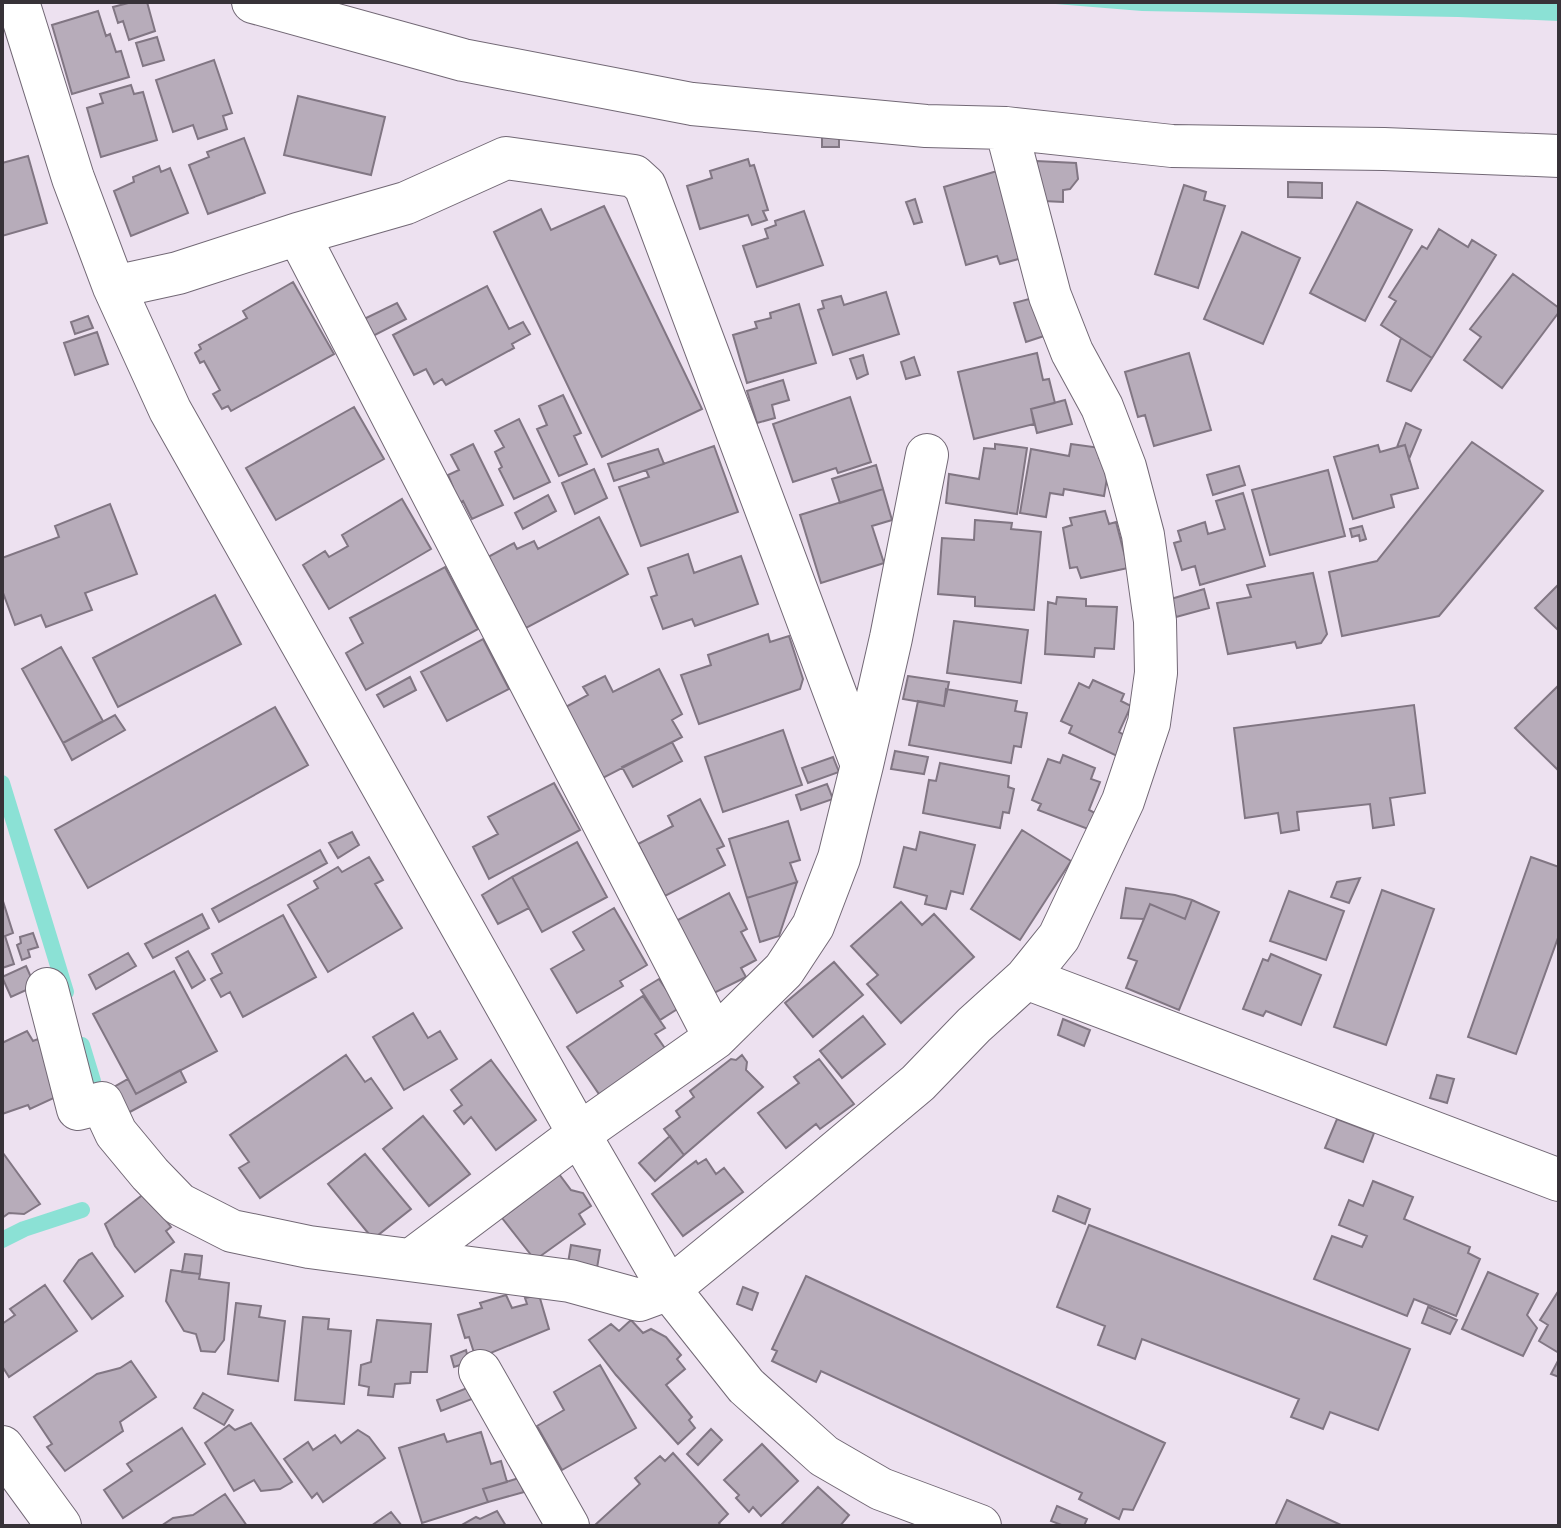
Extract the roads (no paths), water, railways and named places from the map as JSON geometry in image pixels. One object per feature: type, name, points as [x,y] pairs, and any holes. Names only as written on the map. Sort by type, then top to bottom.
[{"type":"street","points":[[18,2],[73,178],[114,287],[170,410],[669,1289],[746,1386],[824,1456],[881,1489],[980,1526]]},
{"type":"street","points":[[253,2],[463,60],[692,104],[926,126],[1006,128],[1172,146],[1384,149],[1559,156]]},
{"type":"street","points":[[47,989],[78,1109],[102,1103],[116,1133],[179,1204],[232,1231],[309,1247],[570,1281],[639,1300],[669,1289],[918,1083],[974,1025],[1026,978],[1059,937],[1123,801],[1149,723],[1156,673],[1155,621],[1143,535],[1125,467],[1102,407],[1072,352],[1050,296],[1006,128]]},
{"type":"street","points":[[114,287],[178,273],[406,203],[506,158],[634,176],[645,186],[862,765]]},
{"type":"street","points":[[298,234],[715,1038]]},
{"type":"street","points":[[411,1260],[579,1134],[715,1038],[784,970],[813,926],[839,858],[862,765],[927,455]]},
{"type":"street","points":[[1026,978],[1559,1180]]},
{"type":"street","points":[[480,1371],[568,1526]]},
{"type":"street","points":[[2,1448],[59,1526]]},
{"type":"waterway","points":[[2,783],[66,992]]},
{"type":"waterway","points":[[82,1045],[93,1081]]},
{"type":"waterway","points":[[2,1240],[24,1229],[82,1210]]}]
